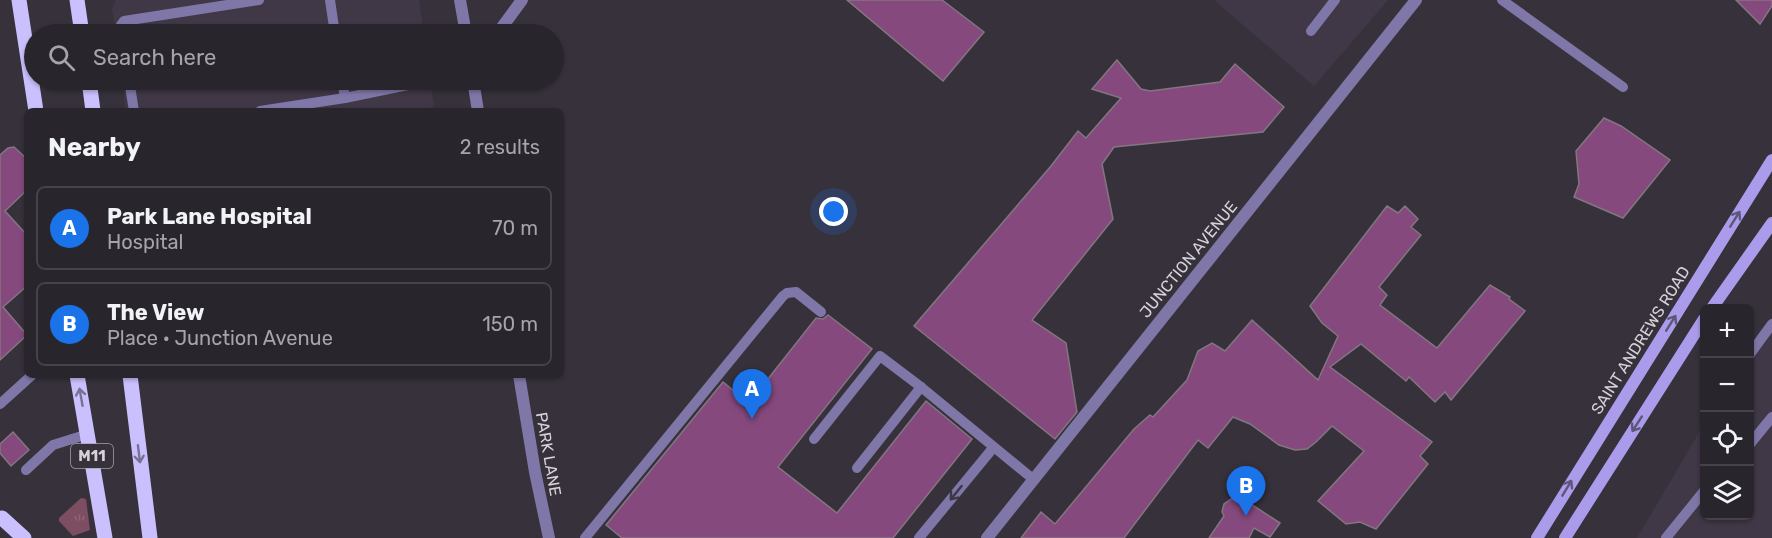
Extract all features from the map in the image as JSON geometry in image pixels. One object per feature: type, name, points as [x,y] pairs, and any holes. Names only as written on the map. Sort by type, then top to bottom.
[{"type":"main road","points":[[19,0],[24,33]]},
{"type":"main road","points":[[77,0],[81,24]]},
{"type":"main road","points":[[33,90],[36,108]]},
{"type":"main road","points":[[90,90],[93,108]]},
{"type":"main road","name":"SAINT ANDREWS ROAD","points":[[1537,538],[1772,160]]},
{"type":"main road","points":[[1715,304],[1772,223]]},
{"type":"main road","points":[[1565,538],[1700,325]]},
{"type":"main road","name":"M11","points":[[78,378],[105,538]]},
{"type":"main road","points":[[130,378],[150,538]]},
{"type":"main road","points":[[1,518],[24,538]]},
{"type":"street","points":[[460,0],[464,24]]},
{"type":"street","points":[[504,24],[522,0]]},
{"type":"street","name":"JUNCTION AVENUE","points":[[987,538],[1416,0]]},
{"type":"street","points":[[475,90],[478,108]]},
{"type":"street","name":"PARK LANE","points":[[519,378],[549,538]]},
{"type":"lane","points":[[122,24],[124,21],[259,0]]},
{"type":"lane","points":[[330,0],[334,24]]},
{"type":"lane","points":[[1311,31],[1335,0]]},
{"type":"lane","points":[[1502,0],[1623,87]]},
{"type":"lane","points":[[131,90],[134,108]]},
{"type":"lane","points":[[344,90],[345,98]]},
{"type":"lane","points":[[280,108],[345,98],[379,90]]},
{"type":"lane","points":[[585,538],[783,296],[796,292],[821,312]]},
{"type":"lane","points":[[1754,347],[1772,324]]},
{"type":"lane","points":[[814,439],[875,353],[921,387],[993,448],[1034,479]]},
{"type":"lane","points":[[0,404],[29,378]]},
{"type":"lane","points":[[856,468],[921,387]]},
{"type":"lane","points":[[1754,438],[1772,417]]},
{"type":"lane","points":[[26,470],[53,445],[88,434]]},
{"type":"lane","points":[[919,538],[993,448]]},
{"type":"lane","points":[[1666,538],[1700,495]]},
{"type":"shaded area","points":[[116,0],[419,0],[423,24],[114,24],[112,9]]},
{"type":"shaded area","points":[[1214,0],[1388,0],[1314,86]]},
{"type":"shaded area","points":[[123,90],[431,90],[434,107],[428,108],[126,108]]},
{"type":"shaded area","points":[[1772,317],[1772,538],[1637,538],[1700,431],[1700,520],[1754,520],[1754,346]]},
{"type":"green space","points":[[81,498],[86,499],[90,530],[73,536],[59,521],[59,518]]},
{"type":"building","points":[[847,0],[942,0],[984,32],[943,81]]},
{"type":"building","points":[[1736,0],[1772,0],[1772,6],[1760,24]]},
{"type":"building","points":[[1117,60],[1141,89],[1150,91],[1220,82],[1235,64],[1284,107],[1263,132],[1114,147],[1102,164],[1113,219],[1032,320],[1066,343],[1077,412],[1055,439],[914,326],[1051,166],[1078,131],[1086,138],[1121,98],[1092,89]]},
{"type":"building","points":[[1604,118],[1621,126],[1670,160],[1623,218],[1574,197],[1579,184],[1576,151]]},
{"type":"building","points":[[14,147],[24,156],[24,193],[5,211],[24,232],[24,289],[3,307],[24,332],[24,338],[0,360],[0,155],[8,148]]},
{"type":"building","points":[[1387,206],[1398,213],[1405,206],[1418,219],[1411,227],[1421,235],[1379,287],[1387,295],[1380,305],[1437,348],[1490,285],[1510,297],[1509,299],[1525,311],[1451,400],[1445,392],[1435,402],[1409,377],[1406,381],[1361,344],[1330,367],[1432,442],[1420,456],[1428,464],[1376,529],[1360,522],[1346,524],[1318,501],[1364,451],[1332,426],[1307,449],[1295,450],[1279,445],[1250,424],[1233,417],[1208,448],[1198,440],[1124,538],[1021,538],[1041,512],[1055,524],[1134,429],[1150,415],[1153,417],[1187,380],[1198,351],[1212,343],[1225,351],[1252,320],[1318,380],[1338,336],[1322,323],[1310,306]]},
{"type":"building","points":[[828,315],[872,349],[778,467],[837,513],[926,401],[972,439],[893,538],[622,538],[606,525],[723,382],[749,403],[816,318],[823,319]]},
{"type":"building","points":[[13,432],[29,450],[11,466],[0,453],[0,444]]},
{"type":"building","points":[[1237,495],[1280,523],[1270,537],[1254,528],[1249,538],[1209,538],[1224,516],[1222,512],[1224,504]]},
{"type":"place","name":"Park Lane Hospital","points":[[752,419]]},
{"type":"place","name":"The View","points":[[1246,516]]}]
